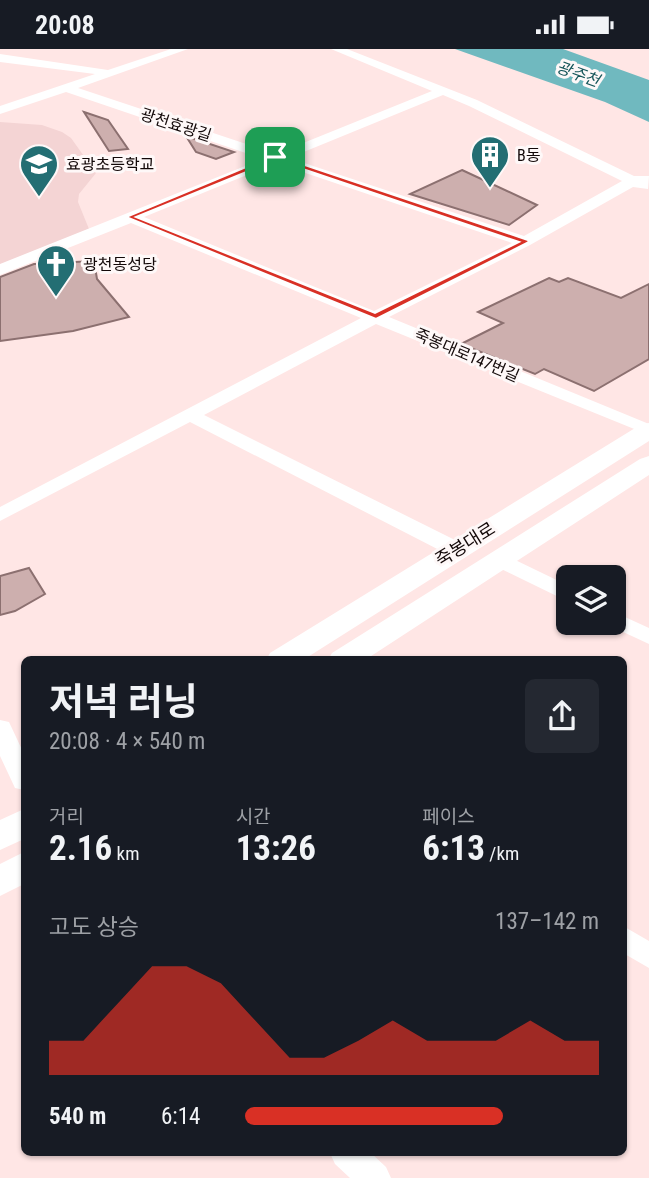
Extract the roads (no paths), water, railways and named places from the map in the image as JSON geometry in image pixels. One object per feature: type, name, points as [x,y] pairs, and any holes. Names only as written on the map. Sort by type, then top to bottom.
[{"type":"main road","name":"죽봉대로","points":[[287,656],[649,430]]},
{"type":"main road","name":"죽봉대로","points":[[349,656],[649,464]]},
{"type":"main road","points":[[0,837],[21,825]]},
{"type":"main road","points":[[0,882],[21,868]]},
{"type":"street","points":[[0,110],[183,49]]},
{"type":"street","points":[[337,49],[443,91],[642,180],[649,189]]},
{"type":"street","points":[[0,58],[109,73]]},
{"type":"street","name":"광천효광길","points":[[66,87],[526,242]]},
{"type":"street","points":[[0,269],[443,91]]},
{"type":"street","points":[[0,515],[642,180]]},
{"type":"street","name":"죽봉대로147번길","points":[[130,217],[649,430]]},
{"type":"street","points":[[190,415],[457,550]]},
{"type":"street","points":[[501,560],[556,589]]},
{"type":"street","points":[[626,625],[649,637]]},
{"type":"street","points":[[0,728],[21,774]]},
{"type":"street","points":[[627,941],[649,956]]},
{"type":"street","points":[[350,1156],[374,1178]]},
{"type":"water","name":"광주천","points":[[455,49],[563,49],[649,80],[649,122],[605,102]]},
{"type":"place","name":"B동","points":[[490,189]]},
{"type":"place","name":"효광초등학교","points":[[39,198]]},
{"type":"place","name":"광천동성당","points":[[56,298]]}]
